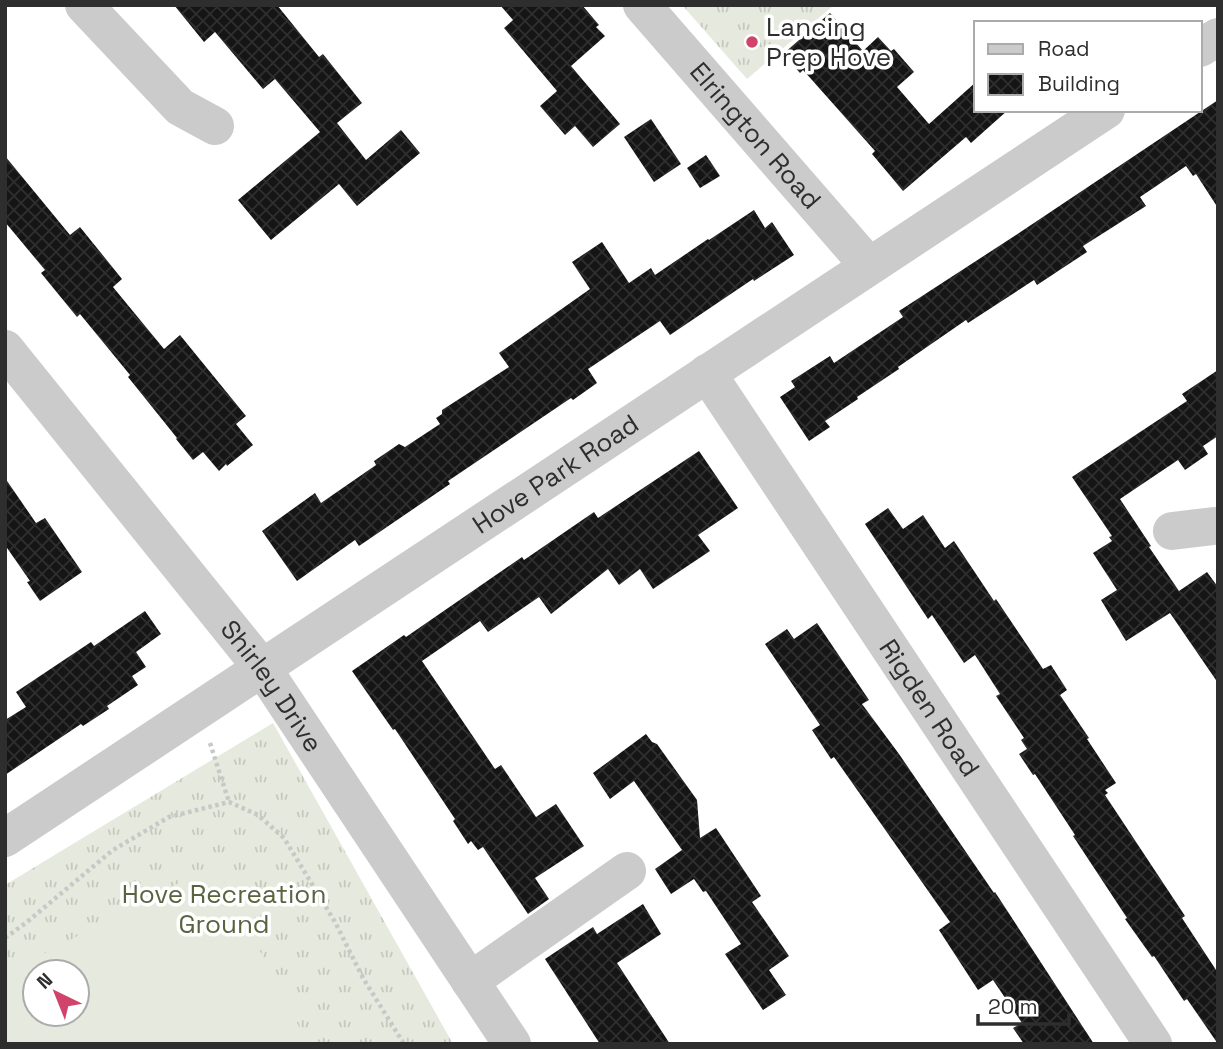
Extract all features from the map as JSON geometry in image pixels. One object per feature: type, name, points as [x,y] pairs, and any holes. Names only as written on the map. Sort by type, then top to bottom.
[{"type":"street","points":[[84,5],[180,107],[215,126]]},
{"type":"street","name":"Elrington Road","points":[[642,5],[869,266]]},
{"type":"street","points":[[1202,47],[1218,37]]},
{"type":"street","name":"Hove Park Road","points":[[5,838],[1103,112]]},
{"type":"street","name":"Shirley Drive","points":[[5,349],[263,669],[512,1044]]},
{"type":"street","name":"Rigden Road","points":[[707,373],[1153,1044]]},
{"type":"street","points":[[1172,531],[1216,524]]},
{"type":"street","points":[[470,981],[627,871]]},
{"type":"path","points":[[200,710],[229,802]]},
{"type":"path","points":[[5,938],[113,850],[169,817],[229,802],[258,816],[285,838],[335,922],[363,978],[404,1044]]},
{"type":"green space","name":"Lancing Prep Hove","points":[[682,5],[834,5],[747,79]]},
{"type":"green space","name":"Hove Recreation Ground","points":[[273,723],[453,1044],[5,1044],[5,885]]},
{"type":"green space","points":[[215,864],[308,1044],[5,1044],[5,974],[21,966],[21,1028],[91,1028],[91,958],[36,958]]},
{"type":"building","points":[[174,5],[277,5],[319,57],[323,54],[362,103],[337,123],[366,160],[401,130],[420,153],[357,206],[339,184],[271,240],[238,200],[320,132],[275,79],[263,89],[215,32],[204,42]]},
{"type":"building","points":[[500,5],[582,5],[599,25],[596,27],[605,36],[571,66],[620,124],[593,147],[575,126],[565,135],[540,106],[557,91],[504,28],[513,20]]},
{"type":"building","points":[[830,13],[863,51],[878,37],[891,51],[894,49],[914,72],[897,87],[929,124],[974,84],[974,112],[1006,112],[971,143],[966,137],[903,191],[872,154],[875,151],[803,70],[800,73],[783,54]]},
{"type":"building","points":[[1218,100],[1218,208],[1196,174],[1193,176],[1186,166],[1140,197],[1146,206],[1083,246],[1087,252],[1037,285],[1034,280],[968,323],[966,320],[825,421],[830,427],[809,441],[780,397],[795,387],[791,381],[830,356],[834,363],[903,317],[899,311]]},
{"type":"building","points":[[651,119],[681,164],[654,182],[624,137]]},
{"type":"building","points":[[706,155],[720,176],[700,188],[687,168]]},
{"type":"building","points":[[5,156],[70,235],[80,227],[122,279],[113,287],[164,349],[180,335],[246,416],[236,424],[253,445],[227,466],[226,464],[219,471],[203,452],[193,460],[128,377],[130,375],[80,314],[77,317],[41,273],[45,270],[5,222]]},
{"type":"building","points":[[754,210],[765,228],[772,222],[794,255],[670,335],[660,321],[588,369],[597,383],[448,481],[450,484],[359,546],[355,540],[297,581],[262,531],[315,493],[321,503],[376,465],[374,461],[399,444],[405,447],[440,424],[436,418],[442,414],[442,410],[509,367],[499,353],[590,289],[572,262],[602,242],[629,283],[651,268],[655,275]]},
{"type":"building","points":[[1218,370],[1218,436],[1203,446],[1208,454],[1185,470],[1178,460],[1120,499],[1179,591],[1207,572],[1218,587],[1218,683],[1170,613],[1126,641],[1101,600],[1117,590],[1093,553],[1112,541],[1109,537],[1112,536],[1072,477],[1187,401],[1182,394]]},
{"type":"building","points":[[699,451],[738,508],[698,535],[710,551],[653,589],[640,569],[619,585],[608,569],[551,614],[539,597],[488,632],[480,621],[422,661],[495,769],[501,765],[536,817],[556,804],[584,846],[535,878],[549,899],[528,914],[483,847],[478,850],[471,841],[468,844],[453,821],[455,819],[395,729],[393,730],[352,671],[522,557],[524,560],[594,512],[598,518]]},
{"type":"building","points":[[5,478],[36,523],[45,518],[82,572],[40,601],[27,582],[30,581],[5,545]]},
{"type":"building","points":[[888,508],[903,529],[923,515],[945,548],[954,541],[1043,669],[1051,665],[1067,690],[1060,695],[1116,783],[1105,790],[1108,793],[1105,795],[1185,916],[1182,918],[1218,973],[1218,1044],[1125,919],[1127,918],[1073,836],[1075,835],[1019,754],[1027,749],[1021,740],[1024,738],[996,696],[1000,694],[975,655],[964,663],[932,615],[928,619],[865,524]]},
{"type":"building","points":[[145,611],[161,634],[136,652],[146,667],[132,676],[138,685],[107,706],[109,709],[83,726],[81,724],[5,775],[5,720],[26,707],[16,692],[91,642],[94,646]]},
{"type":"building","points":[[817,623],[869,700],[862,704],[995,892],[1094,1044],[1024,1044],[1013,1028],[1022,1023],[993,980],[978,990],[939,930],[950,922],[834,757],[831,759],[812,730],[820,725],[765,644],[787,629],[794,639]]},
{"type":"building","points":[[646,734],[657,744],[697,800],[700,838],[716,828],[761,896],[752,902],[789,956],[769,970],[786,995],[763,1010],[725,954],[741,944],[706,891],[703,892],[694,879],[671,894],[655,869],[682,850],[634,781],[610,799],[593,773]]},
{"type":"building","points":[[643,904],[661,934],[617,963],[670,1044],[600,1044],[545,959],[593,927],[597,934]]},
{"type":"place","name":"Lancing Prep Hove","points":[[752,42]]}]
